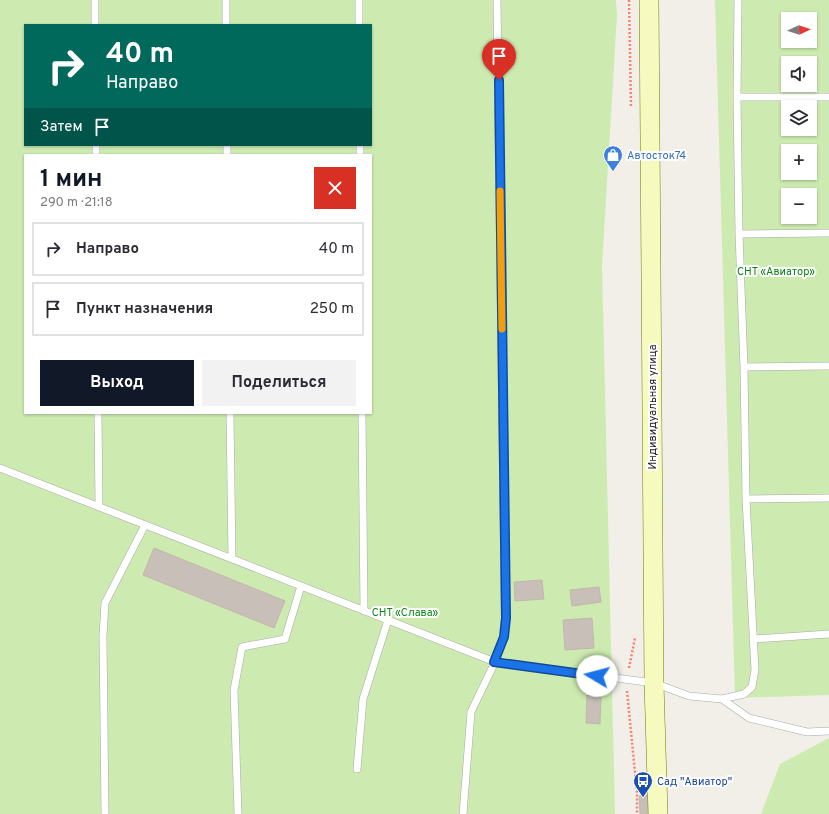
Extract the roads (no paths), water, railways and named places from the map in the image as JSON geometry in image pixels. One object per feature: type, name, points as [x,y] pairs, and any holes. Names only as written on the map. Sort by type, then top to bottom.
[{"type":"main road","name":"Индивидуальная улица","points":[[648,0],[654,684],[658,814]]},
{"type":"lane","points":[[95,0],[95,24]]},
{"type":"lane","points":[[226,0],[226,24]]},
{"type":"lane","points":[[359,0],[359,24]]},
{"type":"lane","points":[[463,814],[471,712],[504,637],[506,618],[497,0]]},
{"type":"lane","points":[[1,471],[99,507],[494,662],[654,684],[689,696],[722,699],[744,694],[752,687],[755,670],[746,499],[744,367],[739,234],[737,97],[738,0]]},
{"type":"lane","points":[[737,97],[829,97]]},
{"type":"lane","points":[[739,234],[829,234]]},
{"type":"lane","points":[[744,367],[829,366]]},
{"type":"lane","points":[[98,414],[99,507]]},
{"type":"lane","points":[[230,414],[232,559]]},
{"type":"lane","points":[[362,414],[364,611]]},
{"type":"lane","points":[[746,499],[829,498]]},
{"type":"lane","points":[[105,814],[103,636],[105,603],[145,525]]},
{"type":"lane","points":[[238,814],[234,690],[242,647],[285,639],[301,586]]},
{"type":"lane","points":[[357,769],[363,699],[388,620]]},
{"type":"lane","points":[[753,639],[829,634]]},
{"type":"lane","points":[[722,699],[749,718],[807,732],[829,731]]},
{"type":"place","name":"Автосток74","points":[[613,172]]},
{"type":"place","name":"Сад \"Авиатор\"","points":[[643,798]]},
{"type":"park label","name":"СНТ «Авиатор»","points":[[776,271]]},
{"type":"park label","name":"СНТ «Слава»","points":[[405,612]]}]
